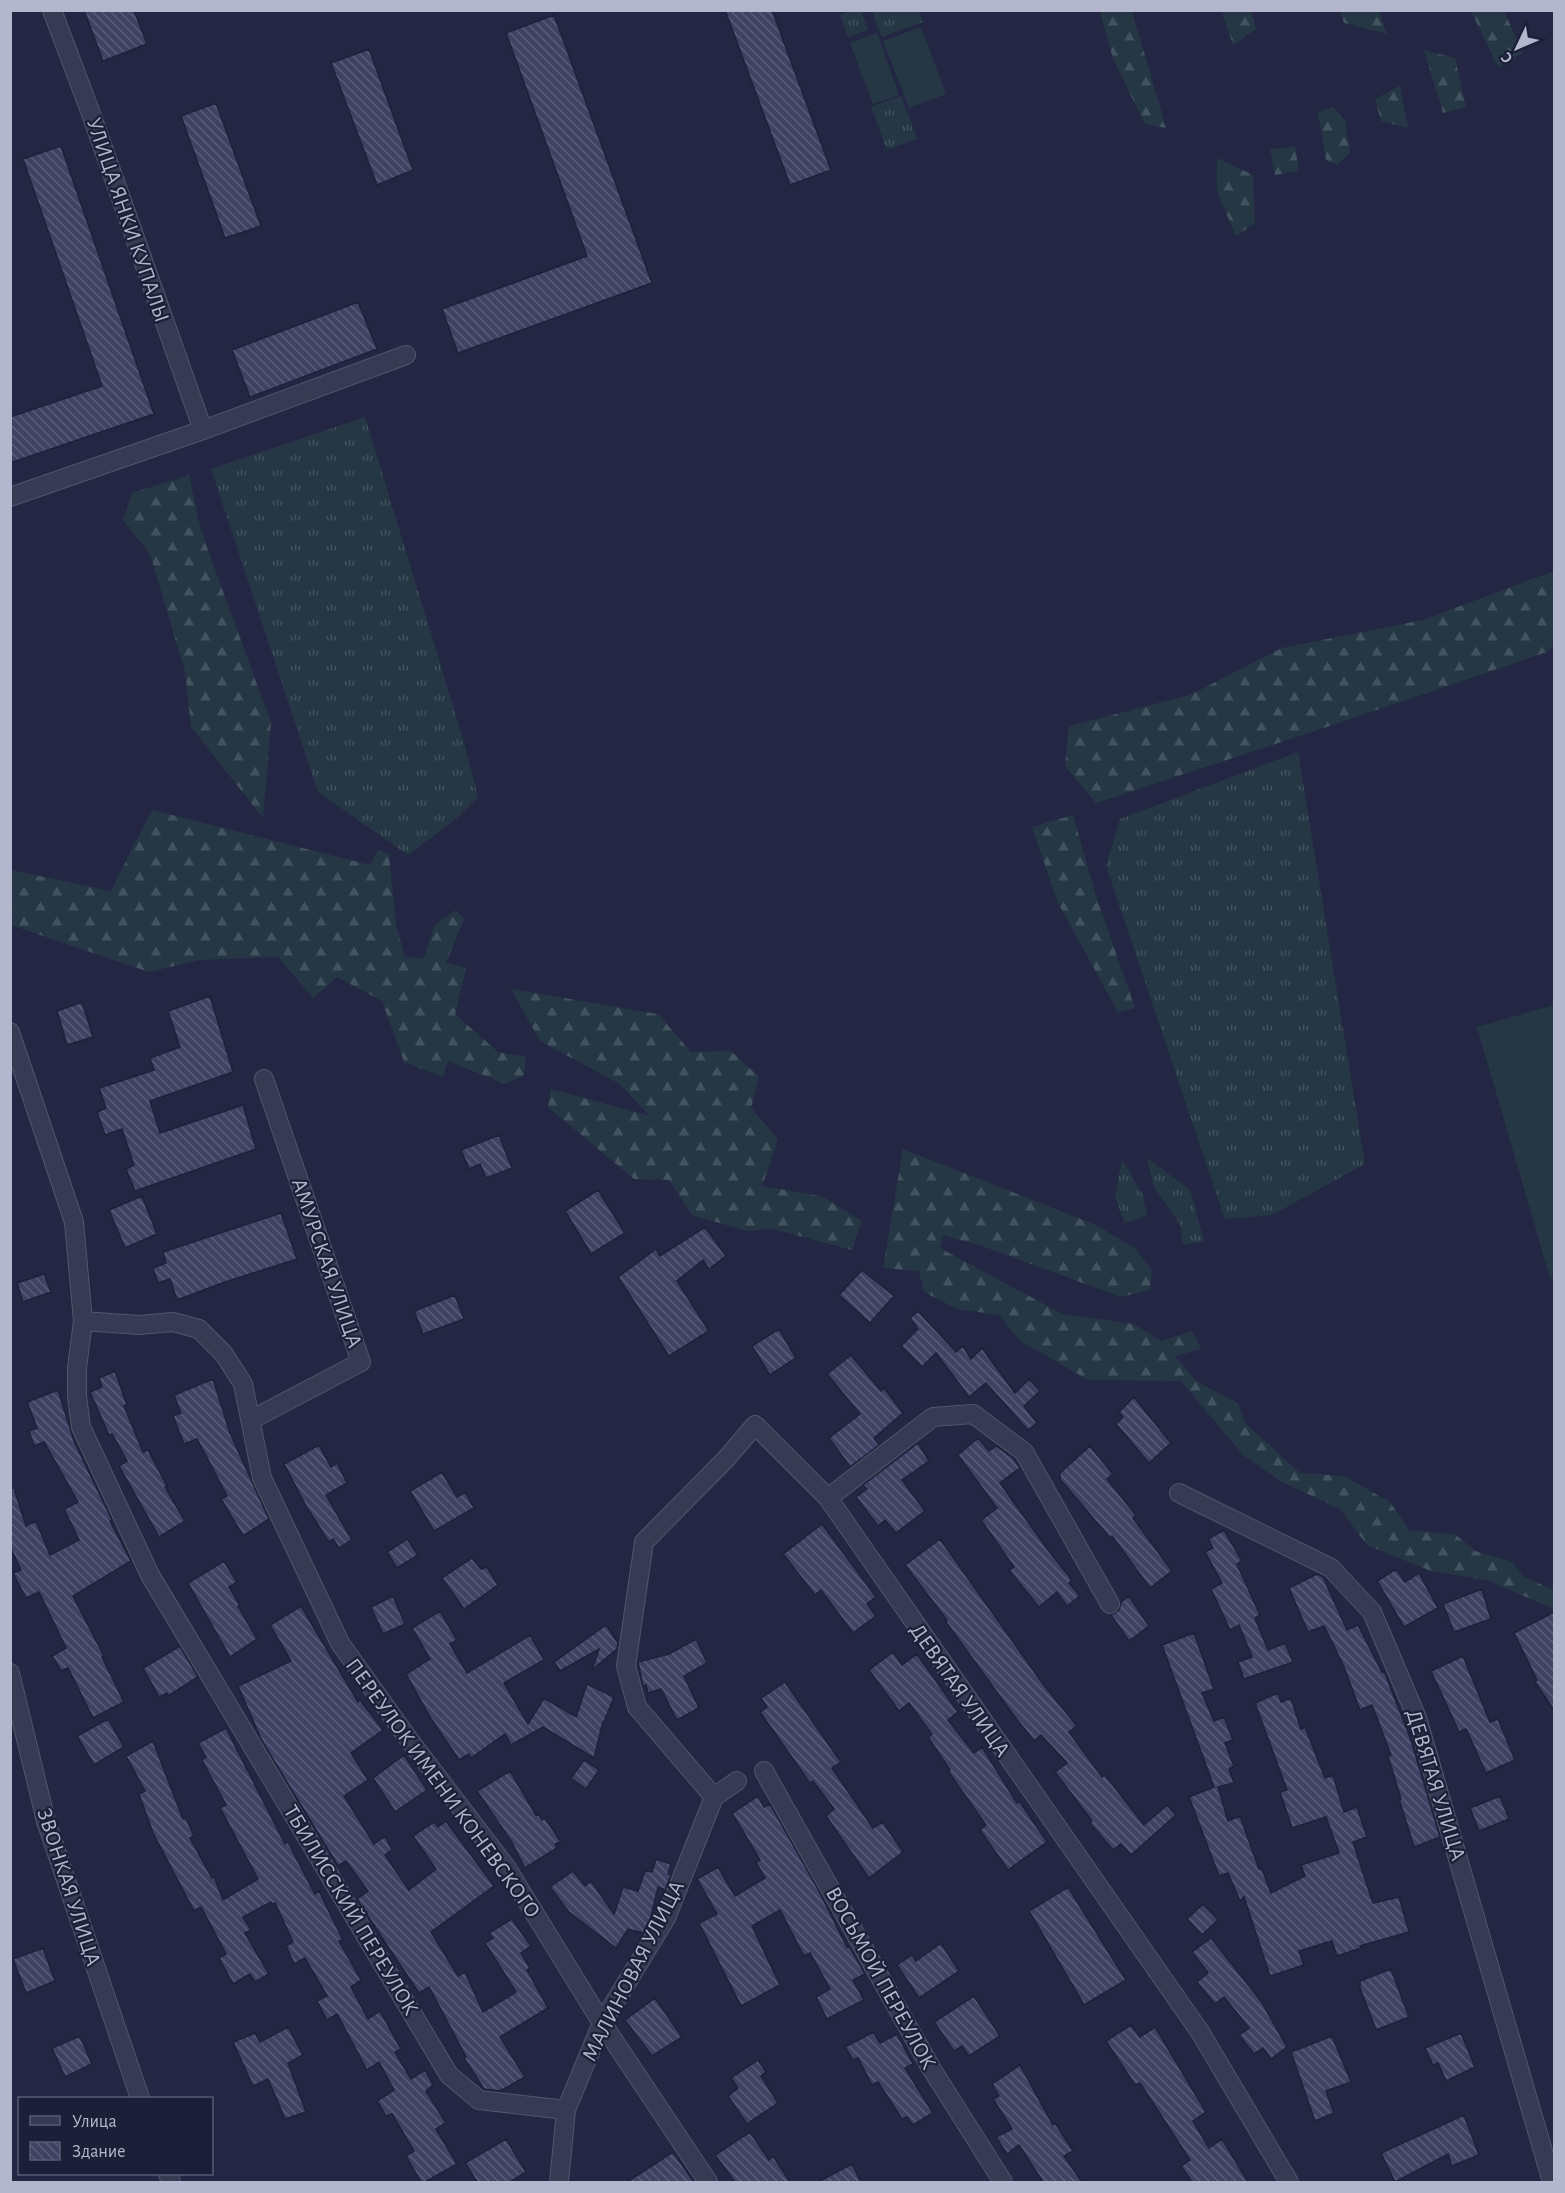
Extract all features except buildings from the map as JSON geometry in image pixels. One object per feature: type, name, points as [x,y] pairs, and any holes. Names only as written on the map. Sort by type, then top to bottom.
[{"type":"street","name":"УЛИЦА ЯНКИ КУПАЛЫ","points":[[52,10],[203,430]]},
{"type":"street","points":[[10,497],[406,356]]},
{"type":"street","points":[[10,1032],[74,1222],[83,1321]]},
{"type":"street","name":"АМУРСКАЯ УЛИЦА","points":[[251,1420],[361,1362],[264,1079]]},
{"type":"street","name":"ПЕРЕУЛОК ИМЕНИ КОНЕВСКОГО","points":[[83,1321],[139,1325],[172,1322],[199,1329],[224,1354],[243,1384],[262,1478],[340,1643],[410,1742],[506,1867],[602,2023],[708,2182]]},
{"type":"street","name":"ТБИЛИССКИЙ ПЕРЕУЛОК","points":[[83,1321],[77,1368],[77,1396],[81,1427],[150,1575],[449,2075],[479,2100],[566,2110]]},
{"type":"street","points":[[828,1498],[933,1417],[973,1414],[1024,1452],[1110,1604]]},
{"type":"street","name":"ДЕВЯТАЯ УЛИЦА","points":[[714,1797],[637,1707],[626,1666],[644,1542],[726,1459],[755,1425],[828,1498],[1200,2032],[1289,2182]]},
{"type":"street","name":"ДЕВЯТАЯ УЛИЦА","points":[[1179,1493],[1331,1568],[1372,1612],[1417,1718],[1552,2182]]},
{"type":"street","name":"ЗВОНКАЯ УЛИЦА","points":[[11,1673],[46,1821],[140,2097]]},
{"type":"street","name":"ВОСЬМОЙ ПЕРЕУЛОК","points":[[764,1771],[931,2068],[1003,2182]]},
{"type":"street","points":[[714,1797],[737,1781]]},
{"type":"street","name":"МАЛИНОВАЯ УЛИЦА","points":[[566,2110],[602,2023],[666,1918],[714,1797]]},
{"type":"street","points":[[559,2182],[566,2110]]},
{"type":"green space","points":[[852,10],[861,11],[868,30],[848,37],[840,15]]},
{"type":"green space","points":[[872,11],[918,11],[923,22],[882,37]]},
{"type":"green space","points":[[1100,11],[1132,11],[1166,128],[1145,124],[1113,59]]},
{"type":"green space","points":[[1222,11],[1251,11],[1256,29],[1233,45]]},
{"type":"green space","points":[[1340,11],[1379,11],[1387,34],[1344,23]]},
{"type":"green space","points":[[1471,11],[1504,11],[1523,53],[1498,67]]},
{"type":"green space","points":[[921,27],[946,94],[909,108],[883,41]]},
{"type":"green space","points":[[877,33],[899,95],[873,104],[850,43]]},
{"type":"green space","points":[[1424,50],[1455,58],[1466,107],[1443,113]]},
{"type":"green space","points":[[1400,86],[1408,128],[1381,121],[1375,99]]},
{"type":"green space","points":[[901,96],[917,139],[887,150],[871,107]]},
{"type":"green space","points":[[1333,107],[1345,121],[1350,153],[1337,165],[1326,160],[1318,112]]},
{"type":"green space","points":[[1295,147],[1299,171],[1275,175],[1270,149]]},
{"type":"green space","points":[[1217,158],[1253,175],[1255,223],[1236,236],[1217,191]]},
{"type":"green space","points":[[365,417],[463,739],[478,797],[457,818],[408,855],[318,792],[211,469]]},
{"type":"green space","points":[[189,475],[201,531],[271,723],[263,818],[191,727],[185,671],[150,554],[123,520],[132,493]]},
{"type":"green space","points":[[1554,571],[1554,645],[1547,652],[1096,803],[1065,766],[1069,726],[1190,695],[1282,648],[1423,620]]},
{"type":"green space","points":[[1298,752],[1365,1164],[1272,1215],[1225,1219],[1106,866],[1120,819]]},
{"type":"green space","points":[[152,810],[370,865],[379,849],[389,855],[396,925],[405,957],[424,959],[434,926],[456,910],[464,919],[446,963],[466,968],[455,1014],[498,1052],[526,1057],[524,1075],[505,1084],[448,1061],[443,1077],[404,1062],[382,1001],[337,977],[313,998],[278,957],[199,960],[149,972],[11,925],[11,870],[111,891]]},
{"type":"green space","points":[[1073,815],[1096,896],[1135,1008],[1118,1012],[1058,903],[1032,827]]},
{"type":"green space","points":[[511,989],[658,1014],[691,1052],[731,1051],[759,1077],[751,1108],[778,1139],[762,1186],[821,1196],[862,1221],[852,1250],[773,1229],[747,1231],[692,1215],[669,1180],[634,1179],[548,1107],[551,1089],[650,1116],[620,1084],[540,1041]]},
{"type":"green space","points":[[1554,1005],[1554,1277],[1550,1278],[1477,1027]]},
{"type":"green space","points":[[903,1149],[1096,1225],[1134,1248],[1152,1270],[1150,1290],[1121,1297],[985,1247],[943,1235],[940,1248],[1062,1314],[1134,1324],[1161,1341],[1192,1331],[1201,1349],[1175,1356],[1196,1381],[1238,1403],[1245,1423],[1300,1473],[1344,1476],[1390,1502],[1409,1530],[1456,1535],[1475,1551],[1510,1561],[1526,1578],[1554,1590],[1554,1609],[1487,1580],[1431,1571],[1367,1545],[1340,1509],[1282,1482],[1243,1455],[1181,1381],[1088,1380],[1019,1340],[1000,1315],[957,1309],[924,1292],[919,1271],[883,1268]]},
{"type":"green space","points":[[1147,1158],[1190,1190],[1204,1241],[1183,1245],[1180,1224],[1154,1187]]},
{"type":"green space","points":[[1122,1160],[1143,1195],[1147,1216],[1125,1223],[1115,1197]]}]
